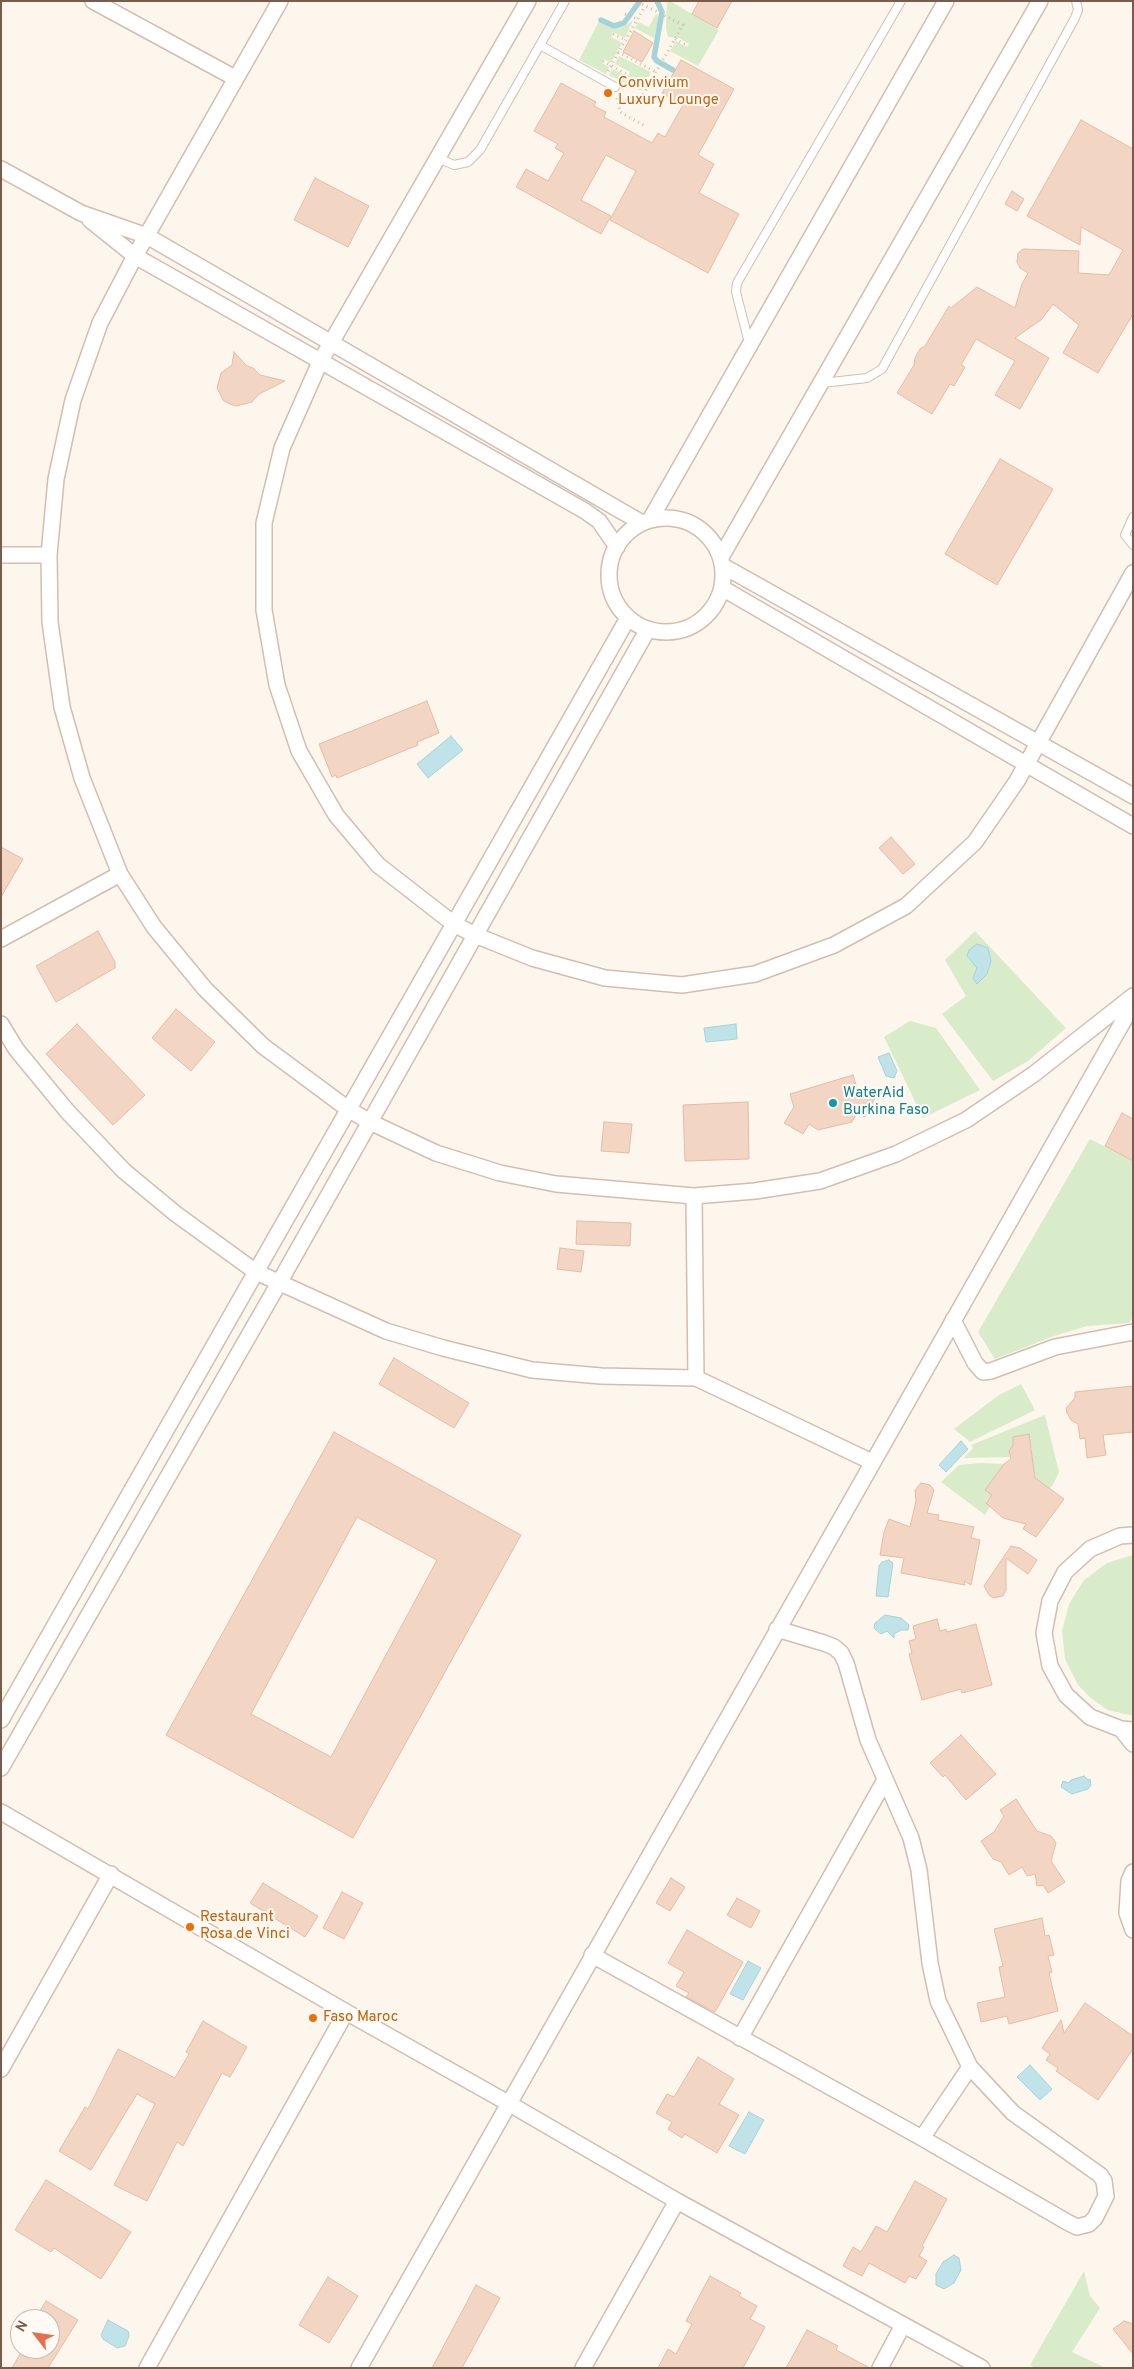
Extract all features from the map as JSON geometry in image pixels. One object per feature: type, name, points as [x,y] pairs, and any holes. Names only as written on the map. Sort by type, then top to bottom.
[{"type":"street","points":[[93,1],[235,78]]},
{"type":"street","points":[[280,1],[135,256],[100,323],[73,400],[56,479],[49,555],[50,622],[62,707],[82,778],[120,874],[154,927],[205,989],[263,1046],[348,1109],[370,1122],[436,1153],[500,1174],[556,1184],[694,1196],[755,1191],[820,1181],[896,1154],[966,1120],[1034,1074],[1133,996]]},
{"type":"street","points":[[528,1],[320,362],[282,448],[264,523],[264,610],[277,685],[299,751],[336,815],[378,865],[454,924],[475,935],[532,958],[605,978],[682,985],[755,974],[834,945],[906,906],[975,842],[1017,781],[1133,573]]},
{"type":"street","points":[[646,521],[750,345],[946,1]]},
{"type":"street","points":[[722,562],[1040,1]]},
{"type":"street","points":[[1,170],[81,213],[147,236],[646,521]]},
{"type":"street","points":[[81,213],[135,256],[585,511],[599,521],[617,547]]},
{"type":"street","points":[[668,517],[685,520],[701,528],[714,541],[722,562],[722,588],[717,603],[707,615],[694,625],[679,631],[663,632],[648,630],[628,618],[618,606],[612,592],[609,577],[611,561],[617,547],[627,533],[646,521],[668,517]]},
{"type":"street","points":[[1,555],[49,555]]},
{"type":"street","points":[[722,562],[1133,796]]},
{"type":"street","points":[[722,588],[1133,826]]},
{"type":"street","points":[[1,1720],[628,618]]},
{"type":"street","points":[[1,1768],[279,1283],[648,630]]},
{"type":"street","points":[[1,939],[120,874]]},
{"type":"street","points":[[359,2368],[1133,1004]]},
{"type":"street","points":[[1,1024],[16,1049],[62,1104],[124,1170],[176,1214],[256,1272],[386,1331],[443,1348],[532,1370],[601,1376],[696,1378],[872,1462]]},
{"type":"street","points":[[694,1196],[696,1378]]},
{"type":"street","points":[[953,1320],[974,1363],[983,1372],[1055,1347],[1133,1332]]},
{"type":"street","points":[[150,1460],[170,1472]]},
{"type":"street","points":[[1133,1535],[1120,1536],[1090,1549],[1065,1572],[1050,1601],[1044,1634],[1050,1666],[1066,1695],[1090,1717],[1127,1730],[1133,1744]]},
{"type":"street","points":[[89,1567],[109,1579]]},
{"type":"street","points":[[592,1955],[922,2138],[1067,2222],[1082,2227],[1089,2224],[1095,2218],[1106,2196],[1104,2181],[1100,2175],[1013,2113],[970,2067],[938,2001],[930,1963],[918,1870],[911,1838],[900,1809],[868,1740],[846,1663],[841,1653],[824,1643],[777,1629]]},
{"type":"street","points":[[740,2038],[885,1780]]},
{"type":"street","points":[[1,1812],[677,2201],[982,2368]]},
{"type":"street","points":[[1133,1872],[1129,1881],[1127,1913],[1133,1930]]},
{"type":"street","points":[[1,2069],[111,1874]]},
{"type":"street","points":[[147,2368],[346,2012]]},
{"type":"street","points":[[922,2138],[970,2067]]},
{"type":"street","points":[[583,2368],[677,2201]]},
{"type":"street","points":[[880,2368],[903,2325]]},
{"type":"lane","points":[[438,158],[454,165],[468,162],[480,150],[565,1]]},
{"type":"lane","points":[[750,345],[736,292],[737,283],[901,1]]},
{"type":"lane","points":[[822,383],[867,378],[882,369],[1075,18],[1078,10],[1076,1]]},
{"type":"lane","points":[[540,45],[603,80],[616,90]]},
{"type":"lane","points":[[1133,517],[1125,535],[1133,545]]},
{"type":"path","points":[[636,1],[683,25],[637,105]]},
{"type":"path","points":[[603,80],[644,5]]},
{"type":"path","points":[[627,15],[635,19]]},
{"type":"path","points":[[613,34],[625,40]]},
{"type":"path","points":[[675,39],[687,45]]},
{"type":"path","points":[[618,52],[656,72]]},
{"type":"path","points":[[603,61],[628,75]]},
{"type":"path","points":[[616,90],[620,112],[645,126]]},
{"type":"green space","points":[[667,1],[719,30],[698,66],[670,51],[676,41],[687,47],[689,44],[679,38],[668,37],[666,28]]},
{"type":"green space","points":[[656,14],[659,16],[654,38],[635,28],[638,22],[649,27]]},
{"type":"green space","points":[[633,20],[625,38],[613,32],[611,37],[622,43],[611,63],[604,59],[602,63],[609,67],[606,74],[579,60],[599,21],[614,29],[625,26]]},
{"type":"green space","points":[[619,56],[651,72],[641,91],[609,75],[612,69],[628,76],[630,72],[615,64]]},
{"type":"green space","points":[[975,931],[1066,1028],[1028,1061],[993,1081],[942,1014],[966,996],[945,960]]},
{"type":"green space","points":[[910,1021],[936,1028],[980,1090],[923,1118],[884,1037]]},
{"type":"green space","points":[[1090,1139],[1133,1161],[1133,1317],[1129,1323],[1087,1326],[1054,1336],[995,1359],[978,1332]]},
{"type":"green space","points":[[1021,1384],[1035,1410],[970,1442],[954,1429],[999,1395]]},
{"type":"green space","points":[[1045,1415],[1059,1472],[1053,1485],[1042,1497],[1022,1481],[1035,1477],[1025,1455],[1032,1453],[1029,1434],[1013,1437],[1013,1448],[1009,1451],[1010,1457],[964,1458],[973,1448],[971,1445]]},
{"type":"green space","points":[[981,1463],[1004,1464],[992,1495],[986,1501],[986,1503],[991,1505],[985,1515],[941,1482],[959,1465]]},
{"type":"green space","points":[[1133,1555],[1133,1716],[1108,1710],[1092,1699],[1078,1685],[1065,1659],[1062,1631],[1069,1604],[1084,1580],[1107,1563]]},
{"type":"green space","points":[[1084,2271],[1090,2296],[1100,2308],[1072,2352],[1106,2368],[1035,2368],[1030,2365]]},
{"type":"water","points":[[451,736],[463,750],[428,778],[417,764]]},
{"type":"water","points":[[977,944],[988,948],[991,961],[987,974],[977,984],[973,978],[977,968],[967,956],[969,950]]},
{"type":"water","points":[[736,1024],[737,1039],[706,1042],[704,1028]]},
{"type":"water","points":[[889,1053],[897,1071],[894,1078],[886,1076],[878,1057]]},
{"type":"water","points":[[961,1441],[968,1449],[946,1472],[939,1465]]},
{"type":"water","points":[[889,1560],[893,1563],[888,1597],[876,1596],[879,1566],[882,1562]]},
{"type":"water","points":[[885,1615],[901,1618],[909,1625],[908,1630],[901,1630],[894,1634],[894,1638],[887,1631],[881,1634],[874,1628],[875,1623]]},
{"type":"water","points":[[1084,1776],[1088,1780],[1090,1779],[1091,1785],[1088,1789],[1072,1794],[1061,1787],[1063,1781],[1069,1783],[1071,1780]]},
{"type":"water","points":[[748,1961],[761,1968],[743,2000],[730,1994]]},
{"type":"water","points":[[1030,2065],[1052,2089],[1040,2100],[1017,2077]]},
{"type":"water","points":[[749,2112],[764,2120],[745,2154],[729,2146]]},
{"type":"water","points":[[954,2255],[959,2258],[961,2270],[954,2283],[944,2289],[936,2285],[936,2274],[943,2262]]},
{"type":"water","points":[[108,2320],[128,2331],[129,2336],[125,2346],[117,2348],[103,2339],[101,2335]]},
{"type":"building","points":[[699,1],[732,1],[717,28],[692,14]]},
{"type":"building","points":[[634,31],[653,43],[642,62],[623,52]]},
{"type":"building","points":[[681,60],[734,89],[698,155],[714,164],[699,193],[739,214],[708,273],[610,220],[636,171],[606,155],[581,200],[611,216],[601,234],[516,187],[526,169],[548,181],[564,153],[555,148],[558,144],[534,131],[561,83],[596,102],[594,106],[606,112],[604,117],[652,143],[658,133],[665,137],[683,105],[662,93]]},
{"type":"building","points":[[1081,120],[1133,149],[1133,314],[1098,373],[1063,353],[1079,325],[1053,304],[1042,319],[1015,338],[1049,358],[1020,409],[995,395],[1015,361],[976,339],[961,365],[965,367],[954,386],[950,384],[932,414],[897,393],[914,365],[915,358],[920,349],[925,346],[949,306],[951,308],[977,287],[1015,308],[1022,284],[1028,273],[1020,268],[1017,262],[1018,253],[1023,249],[1079,251],[1078,273],[1109,275],[1123,250],[1081,227],[1080,245],[1027,216]]},
{"type":"building","points":[[315,178],[369,206],[348,247],[294,220]]},
{"type":"building","points":[[1012,191],[1024,199],[1017,211],[1005,204]]},
{"type":"building","points":[[234,352],[247,366],[253,368],[260,375],[285,381],[259,394],[252,402],[236,406],[230,404],[223,400],[217,388],[221,373],[232,365]]},
{"type":"building","points":[[1000,459],[1053,489],[997,585],[945,554]]},
{"type":"building","points":[[427,701],[439,733],[417,742],[418,745],[337,778],[336,775],[332,777],[319,744]]},
{"type":"building","points":[[891,837],[915,864],[903,874],[879,848]]},
{"type":"building","points":[[1,847],[23,859],[1,897]]},
{"type":"building","points":[[98,931],[115,962],[115,968],[56,1002],[36,966]]},
{"type":"building","points":[[176,1009],[215,1042],[191,1071],[152,1038]]},
{"type":"building","points":[[77,1024],[145,1095],[113,1125],[46,1054]]},
{"type":"building","name":"WaterAid Burkina Faso","points":[[853,1075],[857,1088],[875,1098],[865,1117],[857,1113],[852,1122],[818,1130],[809,1124],[803,1134],[784,1123],[794,1107],[790,1094]]},
{"type":"building","points":[[748,1102],[749,1159],[685,1161],[683,1105]]},
{"type":"building","points":[[1122,1113],[1133,1119],[1133,1161],[1105,1146]]},
{"type":"building","points":[[604,1122],[632,1124],[629,1153],[601,1151]]},
{"type":"building","points":[[577,1221],[631,1223],[630,1246],[576,1244]]},
{"type":"building","points":[[560,1248],[584,1251],[581,1272],[557,1269]]},
{"type":"building","points":[[394,1358],[469,1403],[454,1428],[379,1384]]},
{"type":"building","points":[[1133,1386],[1133,1432],[1103,1435],[1106,1455],[1087,1458],[1085,1438],[1080,1439],[1078,1424],[1071,1420],[1066,1408],[1075,1398],[1075,1392]]},
{"type":"building","points":[[334,1432],[521,1535],[353,1838],[166,1735]],"holes":[[[357,1517],[437,1560],[331,1757],[251,1714]]]},
{"type":"building","points":[[1029,1434],[1035,1478],[1064,1499],[1036,1537],[1023,1529],[1026,1524],[1003,1518],[986,1503],[992,1495],[985,1490],[1004,1464],[1011,1459],[1009,1451],[1013,1445],[1013,1437]]},
{"type":"building","points":[[921,1483],[930,1485],[934,1490],[927,1513],[939,1515],[938,1520],[974,1527],[971,1538],[980,1540],[971,1585],[964,1581],[965,1585],[901,1573],[904,1558],[880,1555],[884,1532],[889,1519],[910,1527],[916,1501],[915,1490]]},
{"type":"building","points":[[1011,1546],[1020,1548],[1037,1560],[1028,1574],[1006,1558],[1006,1590],[1003,1596],[993,1598],[984,1586]]},
{"type":"building","points":[[937,1619],[940,1631],[946,1629],[947,1632],[976,1624],[992,1685],[962,1693],[961,1689],[922,1700],[909,1654],[912,1653],[909,1641],[916,1639],[913,1626]]},
{"type":"building","points":[[961,1735],[996,1774],[966,1800],[945,1775],[943,1777],[930,1763]]},
{"type":"building","points":[[1016,1799],[1037,1831],[1051,1836],[1056,1843],[1051,1861],[1065,1882],[1048,1893],[1043,1885],[1037,1886],[1035,1874],[1027,1876],[1022,1867],[1009,1875],[1001,1862],[993,1859],[981,1841],[994,1832],[1004,1816],[1000,1810]]},
{"type":"building","points":[[671,1878],[685,1887],[670,1911],[656,1903]]},
{"type":"building","points":[[263,1883],[318,1916],[305,1937],[250,1903]]},
{"type":"building","points":[[342,1892],[363,1903],[344,1939],[323,1928]]},
{"type":"building","points":[[737,1898],[760,1911],[751,1928],[727,1915]]},
{"type":"building","points":[[1042,1918],[1045,1936],[1049,1935],[1054,1955],[1048,1956],[1052,1972],[1049,1973],[1058,2011],[1009,2024],[1007,2016],[981,2022],[977,2003],[1005,1997],[999,1967],[1003,1966],[994,1929]]},
{"type":"building","points":[[687,1930],[743,1962],[715,2012],[686,1997],[689,1993],[676,1986],[684,1972],[668,1963]]},
{"type":"building","points":[[1085,2003],[1133,2036],[1133,2049],[1098,2100],[1056,2071],[1058,2068],[1046,2060],[1050,2054],[1042,2048],[1061,2020],[1064,2033]]},
{"type":"building","points":[[203,2021],[247,2047],[230,2077],[222,2073],[183,2146],[177,2142],[147,2201],[114,2185],[155,2104],[137,2094],[91,2170],[59,2151],[85,2107],[88,2109],[118,2049],[175,2078],[189,2054],[186,2052]]},
{"type":"building","points":[[698,2057],[734,2079],[719,2104],[739,2115],[717,2153],[685,2134],[682,2138],[668,2129],[672,2122],[656,2113],[667,2094],[674,2097]]},
{"type":"building","points":[[46,2180],[131,2232],[101,2279],[54,2248],[51,2252],[15,2230]]},
{"type":"building","points":[[915,2181],[947,2199],[922,2246],[924,2247],[919,2256],[927,2261],[916,2279],[909,2276],[905,2283],[869,2263],[862,2276],[843,2266],[853,2247],[861,2252],[876,2226],[887,2232]]},
{"type":"building","points":[[710,2276],[741,2293],[739,2296],[757,2306],[750,2319],[765,2327],[743,2368],[658,2368],[668,2349],[676,2354],[692,2324],[686,2321]]},
{"type":"building","points":[[328,2277],[358,2296],[329,2343],[299,2325]]},
{"type":"building","points":[[476,2285],[500,2298],[462,2368],[432,2368]]},
{"type":"building","points":[[46,2301],[59,2309],[41,2309]]},
{"type":"building","points":[[60,2309],[78,2320],[60,2349]]},
{"type":"building","points":[[1124,2321],[1133,2324],[1133,2354],[1113,2329]]},
{"type":"building","points":[[807,2330],[838,2346],[836,2350],[870,2368],[786,2368]]},
{"type":"building","points":[[17,2359],[54,2359],[48,2368],[12,2368]]},
{"type":"waterway","points":[[601,20],[614,26],[624,23],[640,1]]},
{"type":"waterway","points":[[657,1],[662,12],[654,57],[657,61],[673,70]]},
{"type":"place","name":"Convivium Luxury Lounge","points":[[608,93]]},
{"type":"place","name":"WaterAid Burkina Faso","points":[[833,1103]]},
{"type":"place","name":"Restaurant Rosa de Vinci","points":[[190,1927]]},
{"type":"place","name":"Faso Maroc","points":[[313,2018]]}]
